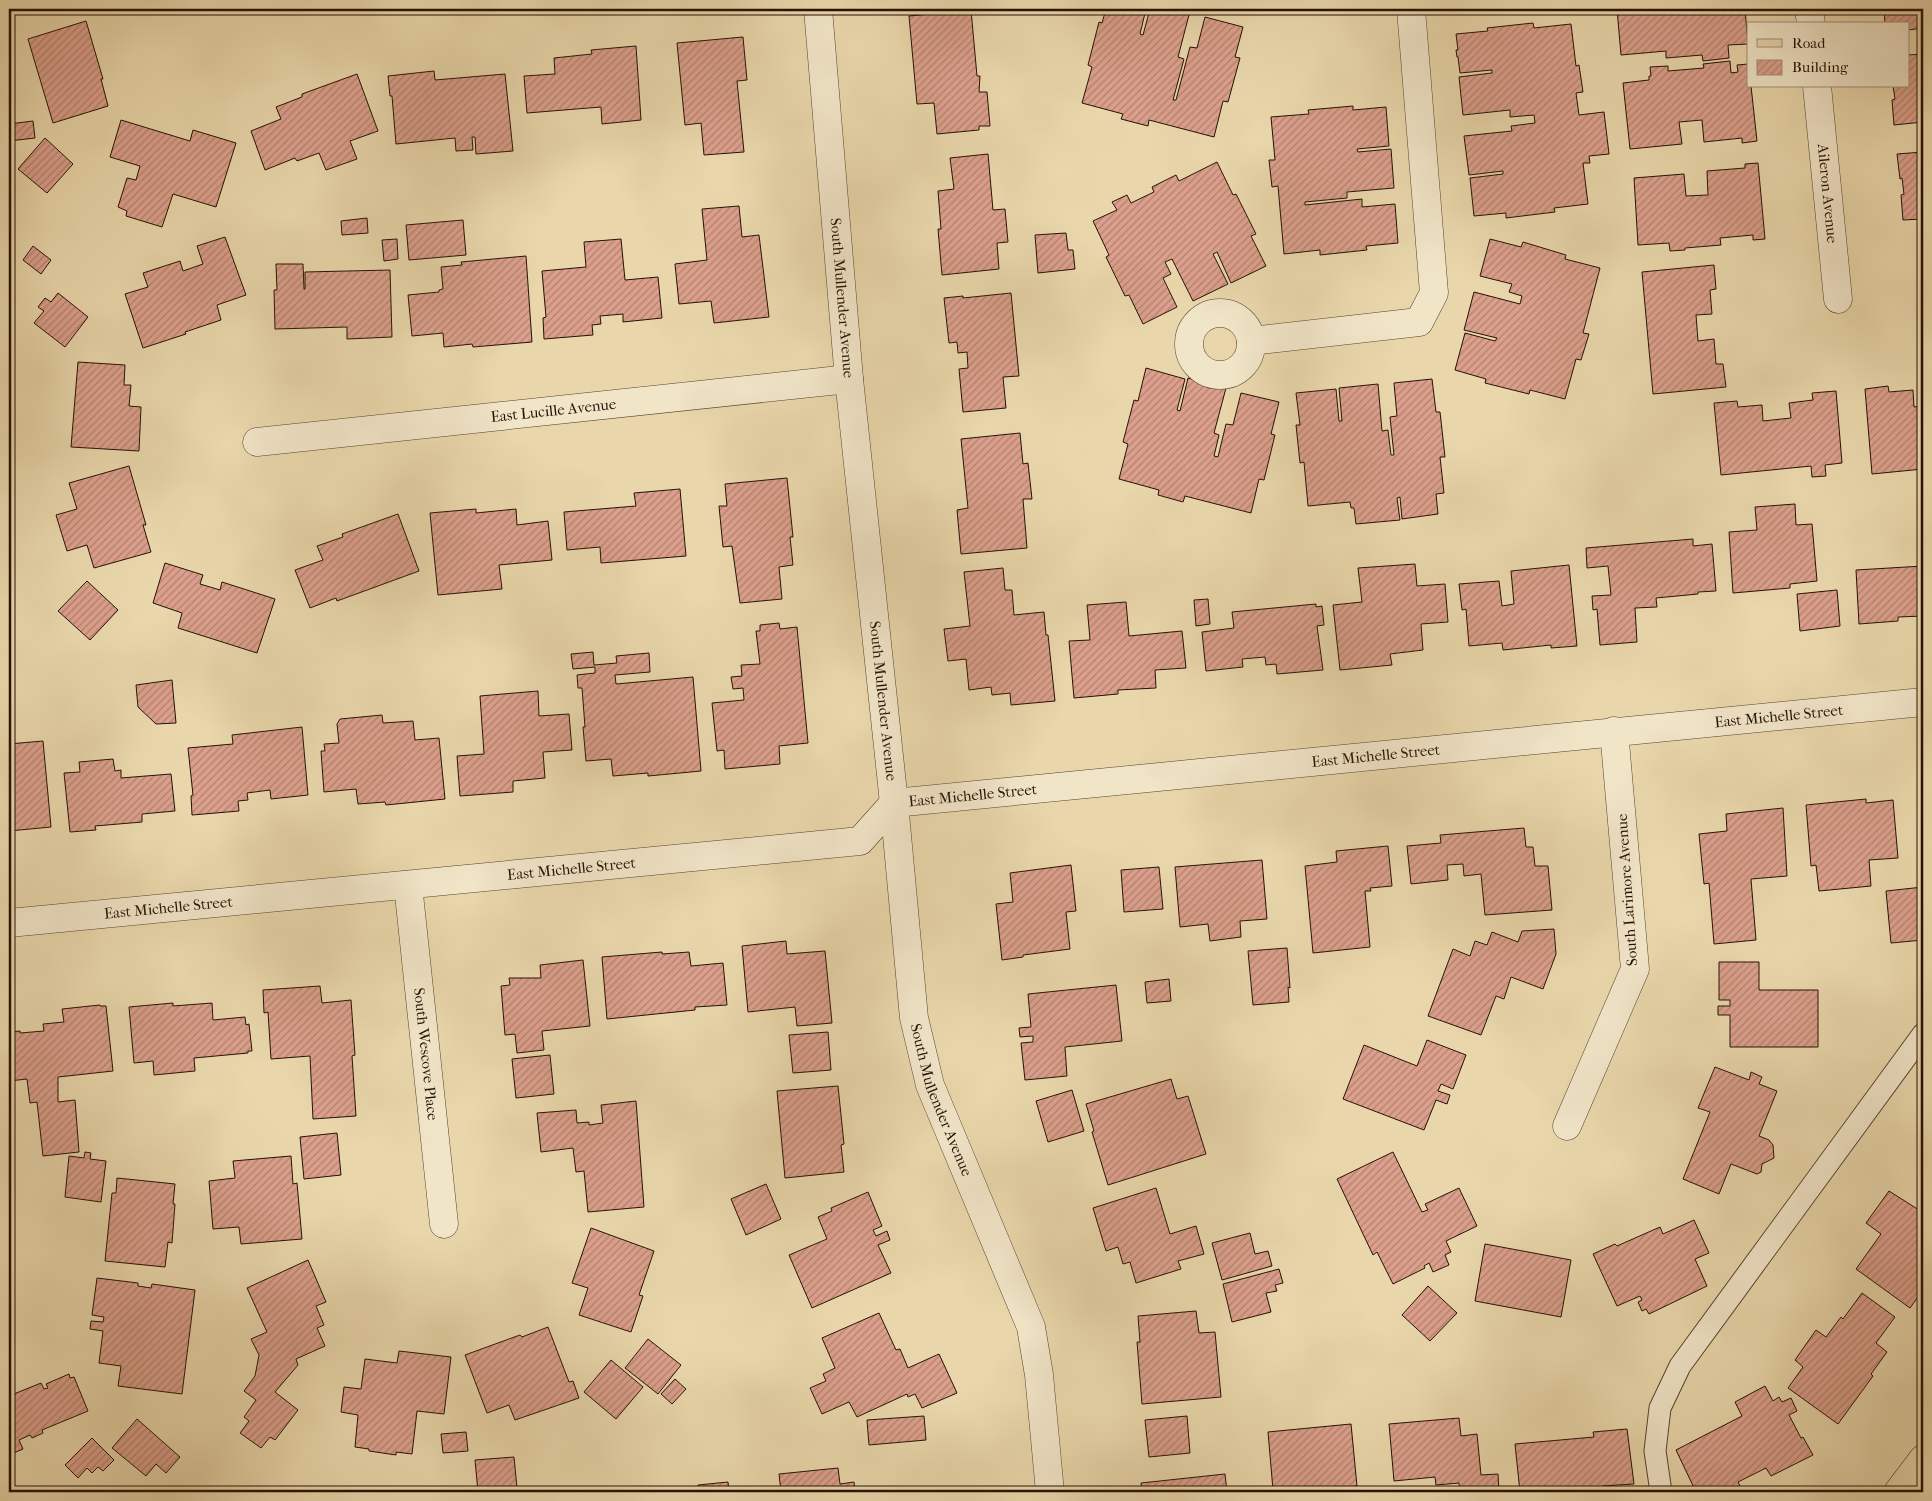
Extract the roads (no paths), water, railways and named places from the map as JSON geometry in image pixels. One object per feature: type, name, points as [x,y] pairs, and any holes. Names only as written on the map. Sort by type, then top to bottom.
[{"type":"main road","points":[[1898,1492],[1923,1459]]},
{"type":"street","name":"South Mullender Avenue","points":[[818,9],[849,379],[894,803],[914,1018],[930,1085],[1031,1326],[1039,1375],[1050,1492]]},
{"type":"street","points":[[1251,340],[1419,322],[1434,293],[1411,9]]},
{"type":"street","points":[[1809,9],[1811,22]]},
{"type":"street","name":"Aileron Avenue","points":[[1817,88],[1838,299]]},
{"type":"street","name":"East Lucille Avenue","points":[[257,442],[849,379]]},
{"type":"street","name":"East Michelle Street","points":[[9,923],[860,841],[894,803],[1923,702]]},
{"type":"street","name":"South Larimore Avenue","points":[[1568,1126],[1635,969],[1614,731]]},
{"type":"street","name":"South Wescove Place","points":[[408,884],[444,1224]]},
{"type":"lane","points":[[1661,1492],[1655,1451],[1660,1408],[1680,1366],[1923,1034]]}]
